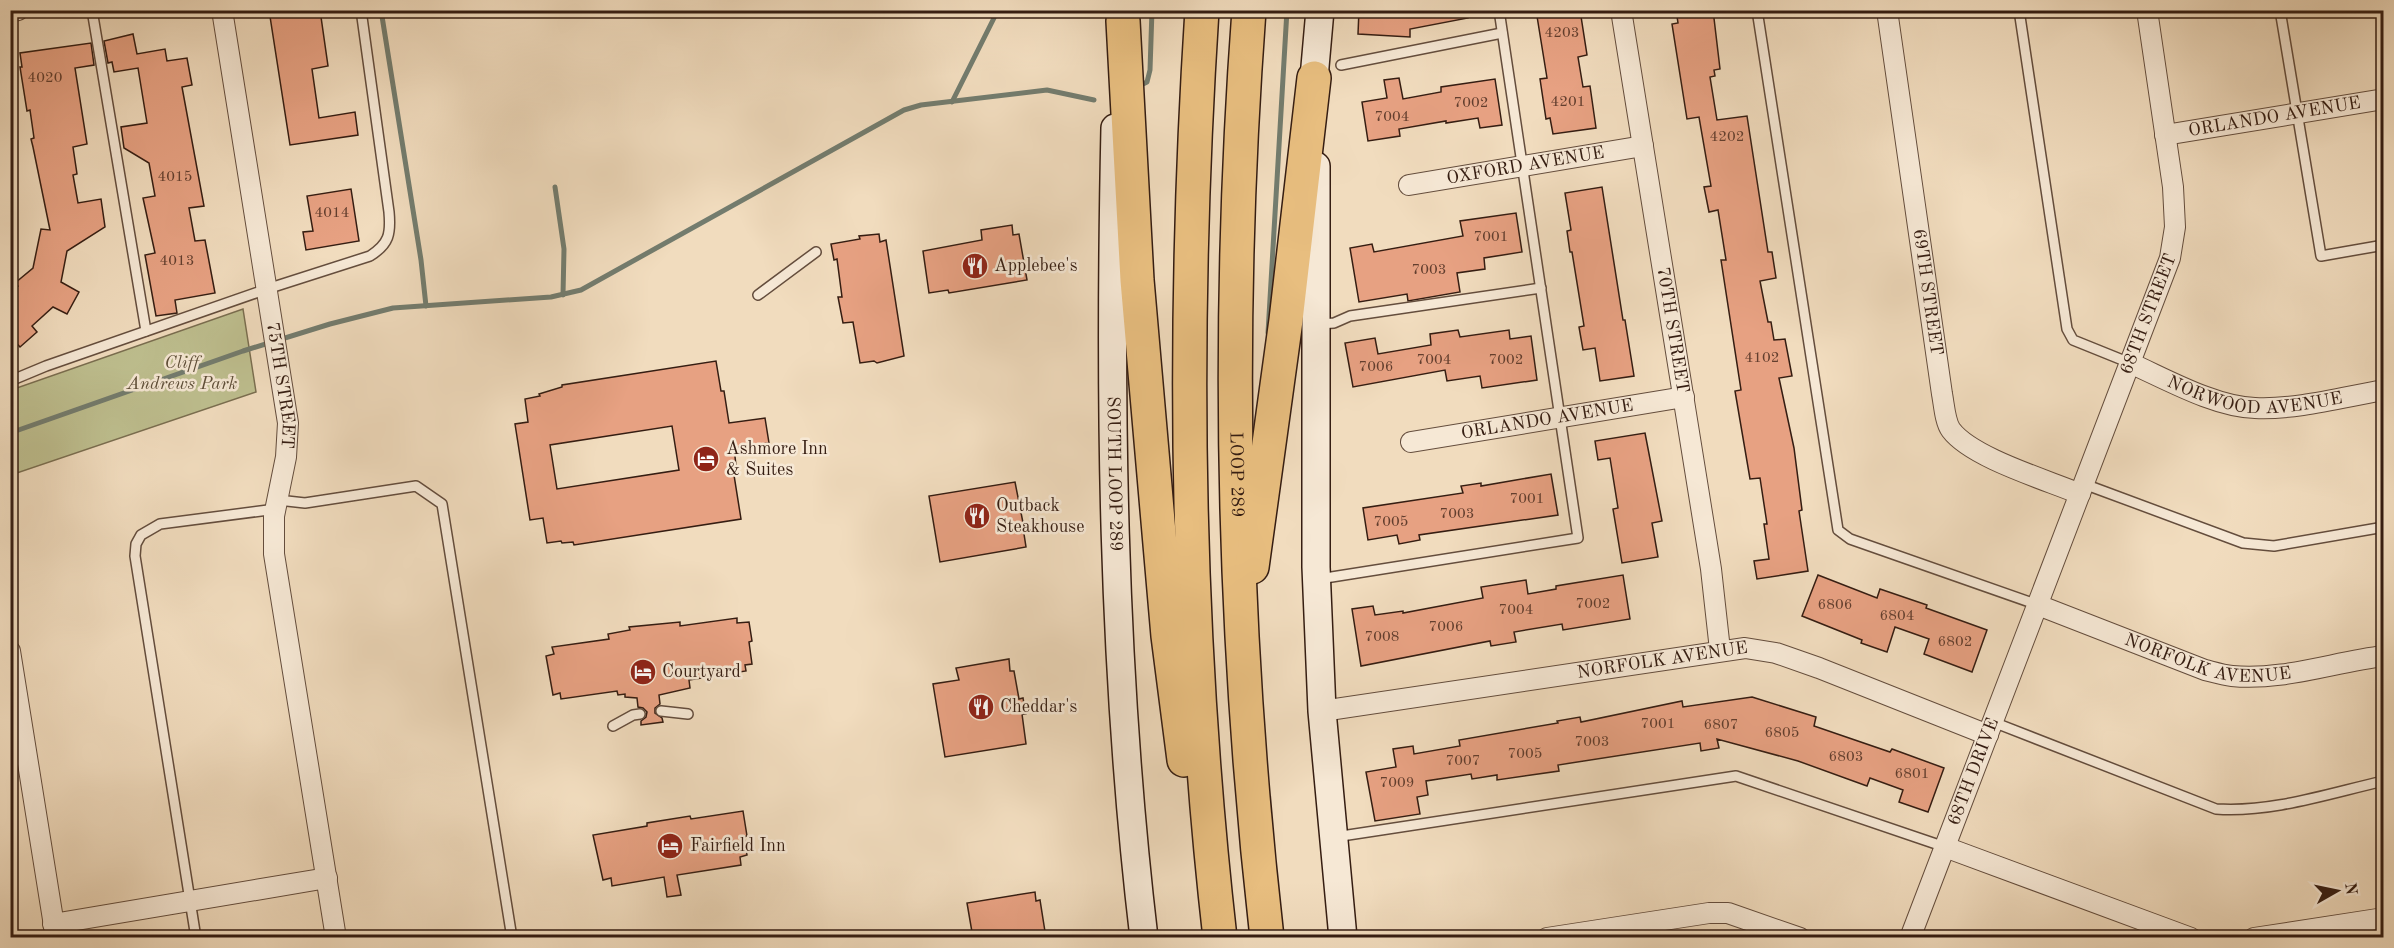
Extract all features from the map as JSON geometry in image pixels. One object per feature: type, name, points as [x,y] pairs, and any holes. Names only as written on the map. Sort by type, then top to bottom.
[{"type":"highway","points":[[1202,10],[1190,236],[1189,490],[1205,797],[1220,938]]},
{"type":"highway","name":"LOOP 289","points":[[1249,10],[1238,198],[1235,303],[1235,470],[1240,628],[1250,766],[1267,938]]},
{"type":"highway","points":[[1123,16],[1137,280],[1168,636],[1190,801],[1215,892]]},
{"type":"highway","points":[[1240,628],[1258,536],[1327,72]]},
{"type":"main road","points":[[1320,10],[1327,72],[1316,324],[1316,580],[1322,711],[1343,938]]},
{"type":"main road","name":"SOUTH LOOP 289","points":[[1123,16],[1115,114],[1112,284],[1115,570],[1120,675],[1144,938]]},
{"type":"street","points":[[10,12],[18,10]]},
{"type":"street","name":"75TH STREET","points":[[222,10],[288,423],[286,457],[277,504],[274,554],[336,938]]},
{"type":"street","name":"70TH STREET","points":[[1622,10],[1711,569],[1720,650]]},
{"type":"street","name":"69TH STREET","points":[[1887,10],[1942,394],[1950,429],[1970,447],[2003,463],[2082,489]]},
{"type":"street","name":"68TH STREET","points":[[2038,605],[2170,258],[2175,227],[2173,187],[2147,10]]},
{"type":"street","name":"ORLANDO AVENUE","points":[[2165,135],[2384,99]]},
{"type":"street","name":"OXFORD AVENUE","points":[[1409,185],[1643,146]]},
{"type":"street","name":"NORWOOD AVENUE","points":[[2130,363],[2204,395],[2253,408],[2277,408],[2384,390]]},
{"type":"street","name":"ORLANDO AVENUE","points":[[1411,442],[1684,397]]},
{"type":"street","name":"NORFOLK AVENUE","points":[[2038,605],[2205,670],[2231,676],[2256,676],[2307,670],[2384,656]]},
{"type":"street","name":"68TH DRIVE","points":[[1911,938],[2038,605]]},
{"type":"street","name":"NORFOLK AVENUE","points":[[1322,711],[1745,648],[1776,653],[1991,729]]},
{"type":"street","points":[[10,651],[54,931],[190,900],[327,878]]},
{"type":"street","points":[[1945,847],[2191,938]]},
{"type":"street","points":[[1547,938],[1708,913],[1728,913],[1800,938]]},
{"type":"street","points":[[2253,938],[2280,936],[2384,918]]},
{"type":"lane","points":[[92,10],[146,331]]},
{"type":"lane","points":[[10,381],[146,331],[370,256],[382,248],[388,238],[389,212],[361,10]]},
{"type":"lane","points":[[1316,580],[1578,538],[1498,10]]},
{"type":"lane","points":[[1757,10],[1838,530],[1850,539],[2038,605]]},
{"type":"lane","points":[[2019,10],[2067,329],[2073,340],[2130,363]]},
{"type":"lane","points":[[2280,10],[2321,256],[2384,245]]},
{"type":"lane","points":[[1327,72],[1502,33]]},
{"type":"lane","points":[[758,295],[816,252]]},
{"type":"lane","points":[[1316,324],[1334,323],[1350,316],[1541,288]]},
{"type":"lane","points":[[196,938],[135,556],[136,544],[141,535],[160,524],[277,504],[305,503],[416,486],[442,504],[512,938]]},
{"type":"lane","points":[[2082,489],[2243,543],[2274,546],[2384,527]]},
{"type":"lane","points":[[661,711],[688,714]]},
{"type":"lane","points":[[613,726],[639,714]]},
{"type":"lane","points":[[1991,729],[2216,809],[2232,810],[2290,802],[2384,781]]},
{"type":"lane","points":[[1333,837],[1736,776],[1945,847]]},
{"type":"green space","name":"Cliff Andrews Park","points":[[243,309],[256,392],[11,475],[11,390]]},
{"type":"building","points":[[269,10],[320,10],[328,66],[312,69],[319,118],[355,112],[358,135],[290,145]]},
{"type":"building","points":[[1359,10],[1468,10],[1468,18],[1410,29],[1410,37],[1358,34]]},
{"type":"building","points":[[1536,10],[1580,10],[1587,55],[1578,57],[1583,87],[1590,86],[1596,128],[1553,134],[1550,118],[1546,119],[1540,79],[1547,78]]},
{"type":"building","points":[[1676,10],[1713,10],[1720,69],[1714,70],[1715,76],[1710,77],[1717,120],[1747,116],[1768,252],[1772,252],[1776,278],[1760,281],[1774,340],[1785,339],[1792,376],[1779,378],[1794,448],[1802,510],[1799,511],[1808,571],[1757,579],[1754,561],[1769,559],[1764,524],[1767,524],[1760,478],[1750,479],[1735,391],[1741,390],[1721,260],[1726,260],[1718,210],[1709,212],[1704,187],[1711,186],[1699,117],[1687,119],[1672,24],[1678,23]]},
{"type":"building","points":[[133,34],[137,54],[165,49],[167,61],[187,58],[192,85],[182,87],[204,206],[189,208],[195,241],[205,240],[215,293],[175,300],[177,313],[156,316],[145,255],[155,253],[143,198],[155,196],[149,163],[124,148],[121,127],[147,123],[138,68],[114,72],[112,62],[108,63],[104,41]]},
{"type":"building","points":[[91,43],[94,65],[75,68],[87,144],[73,147],[77,174],[73,175],[78,203],[101,199],[105,227],[67,251],[61,282],[79,292],[67,314],[53,307],[32,326],[37,332],[20,347],[10,336],[10,291],[18,286],[15,283],[33,268],[41,229],[50,230],[31,139],[34,138],[30,110],[27,111],[20,53]]},
{"type":"building","points":[[1399,78],[1403,99],[1441,92],[1441,87],[1495,79],[1502,125],[1480,128],[1478,118],[1446,123],[1446,121],[1399,129],[1400,136],[1368,141],[1362,102],[1387,98],[1384,80]]},
{"type":"building","points":[[1602,187],[1634,376],[1600,381],[1595,348],[1583,350],[1579,327],[1584,326],[1567,231],[1571,230],[1565,193]]},
{"type":"building","points":[[351,189],[359,241],[306,250],[303,232],[313,231],[307,196]]},
{"type":"building","points":[[1516,213],[1522,252],[1484,258],[1485,269],[1457,273],[1460,292],[1408,301],[1407,294],[1359,302],[1350,248],[1372,244],[1374,252],[1463,236],[1460,221]]},
{"type":"building","name":"Applebee's","points":[[1012,225],[1013,235],[1019,234],[1027,280],[949,293],[948,290],[929,293],[923,251],[982,240],[981,230]]},
{"type":"building","points":[[879,234],[880,242],[886,240],[904,356],[877,363],[874,361],[860,363],[853,322],[843,323],[838,297],[842,297],[837,259],[834,260],[831,244],[860,239],[859,236]]},
{"type":"building","points":[[1458,330],[1460,337],[1509,330],[1510,339],[1531,336],[1537,380],[1482,388],[1480,376],[1447,381],[1445,370],[1353,387],[1345,343],[1375,338],[1378,354],[1431,345],[1430,334]]},
{"type":"building","name":"Ashmore Inn & Suites","points":[[716,361],[729,423],[765,418],[769,443],[734,448],[737,474],[734,475],[741,519],[574,545],[573,542],[562,543],[561,541],[547,543],[543,518],[530,520],[515,424],[528,422],[525,399],[540,396],[539,394],[562,387],[562,385]],"holes":[[[672,426],[679,470],[557,489],[550,445]]]},
{"type":"building","points":[[1645,433],[1662,521],[1652,523],[1658,557],[1622,563],[1613,509],[1618,508],[1610,458],[1598,460],[1595,441]]},
{"type":"building","points":[[1551,474],[1558,515],[1419,535],[1420,540],[1399,544],[1397,535],[1368,540],[1363,508],[1463,493],[1461,486],[1481,483],[1481,486]]},
{"type":"building","name":"Outback Steakhouse","points":[[1015,482],[1026,547],[940,562],[929,496]]},
{"type":"building","points":[[1623,575],[1630,619],[1563,630],[1562,624],[1514,632],[1516,642],[1491,646],[1490,641],[1361,666],[1352,609],[1373,606],[1375,615],[1403,611],[1403,613],[1483,598],[1481,587],[1526,580],[1528,594],[1556,589],[1556,586]]},
{"type":"building","points":[[1818,575],[1877,598],[1880,589],[1927,605],[1926,608],[1987,630],[1972,672],[1924,654],[1929,639],[1895,627],[1887,652],[1861,643],[1862,640],[1802,616]]},
{"type":"building","name":"Courtyard","points":[[737,618],[737,623],[749,622],[752,664],[745,665],[746,671],[689,680],[690,688],[659,695],[660,704],[655,708],[655,713],[662,718],[663,722],[641,725],[647,712],[638,707],[637,698],[625,697],[625,694],[618,695],[617,691],[561,699],[560,693],[553,695],[546,656],[554,654],[552,647],[609,639],[608,634],[630,630],[629,627],[680,622],[680,626]]},
{"type":"building","name":"Cheddar's","points":[[1009,659],[1010,671],[1014,671],[1019,699],[1023,698],[1026,714],[1022,714],[1026,744],[945,757],[933,684],[959,680],[956,668]]},
{"type":"building","points":[[1752,697],[1816,717],[1814,726],[1890,752],[1892,749],[1944,768],[1928,812],[1899,802],[1903,790],[1870,778],[1867,786],[1798,761],[1717,739],[1719,748],[1701,751],[1700,743],[1558,765],[1559,771],[1497,780],[1497,775],[1472,779],[1471,774],[1426,781],[1428,795],[1417,797],[1420,814],[1375,821],[1366,772],[1396,767],[1393,749],[1413,746],[1414,754],[1460,746],[1459,740],[1580,717],[1581,722],[1682,701],[1683,707]]},
{"type":"building","name":"Fairfield Inn","points":[[743,811],[747,855],[740,857],[741,865],[677,875],[681,895],[667,897],[664,877],[612,886],[611,878],[603,880],[593,835],[690,816],[691,819]]},
{"type":"building","points":[[1035,892],[1036,901],[1040,900],[1046,938],[973,938],[967,903]]},
{"type":"waterway","points":[[381,10],[421,260],[426,306]]},
{"type":"waterway","points":[[952,102],[998,10]]},
{"type":"waterway","points":[[1139,86],[1147,82],[1150,70],[1152,10]]},
{"type":"waterway","points":[[1268,333],[1287,10]]},
{"type":"waterway","points":[[10,433],[243,351],[330,324],[393,308],[551,297],[581,290],[904,110],[921,105],[1047,90],[1094,100]]},
{"type":"waterway","points":[[555,187],[564,249],[563,295]]},
{"type":"place","name":"Applebee's","points":[[975,266]]},
{"type":"place","name":"Ashmore Inn & Suites","points":[[706,459]]},
{"type":"place","name":"Outback Steakhouse","points":[[977,516]]},
{"type":"place","name":"Courtyard","points":[[643,672]]},
{"type":"place","name":"Cheddar's","points":[[981,707]]},
{"type":"place","name":"Fairfield Inn","points":[[670,846]]}]
